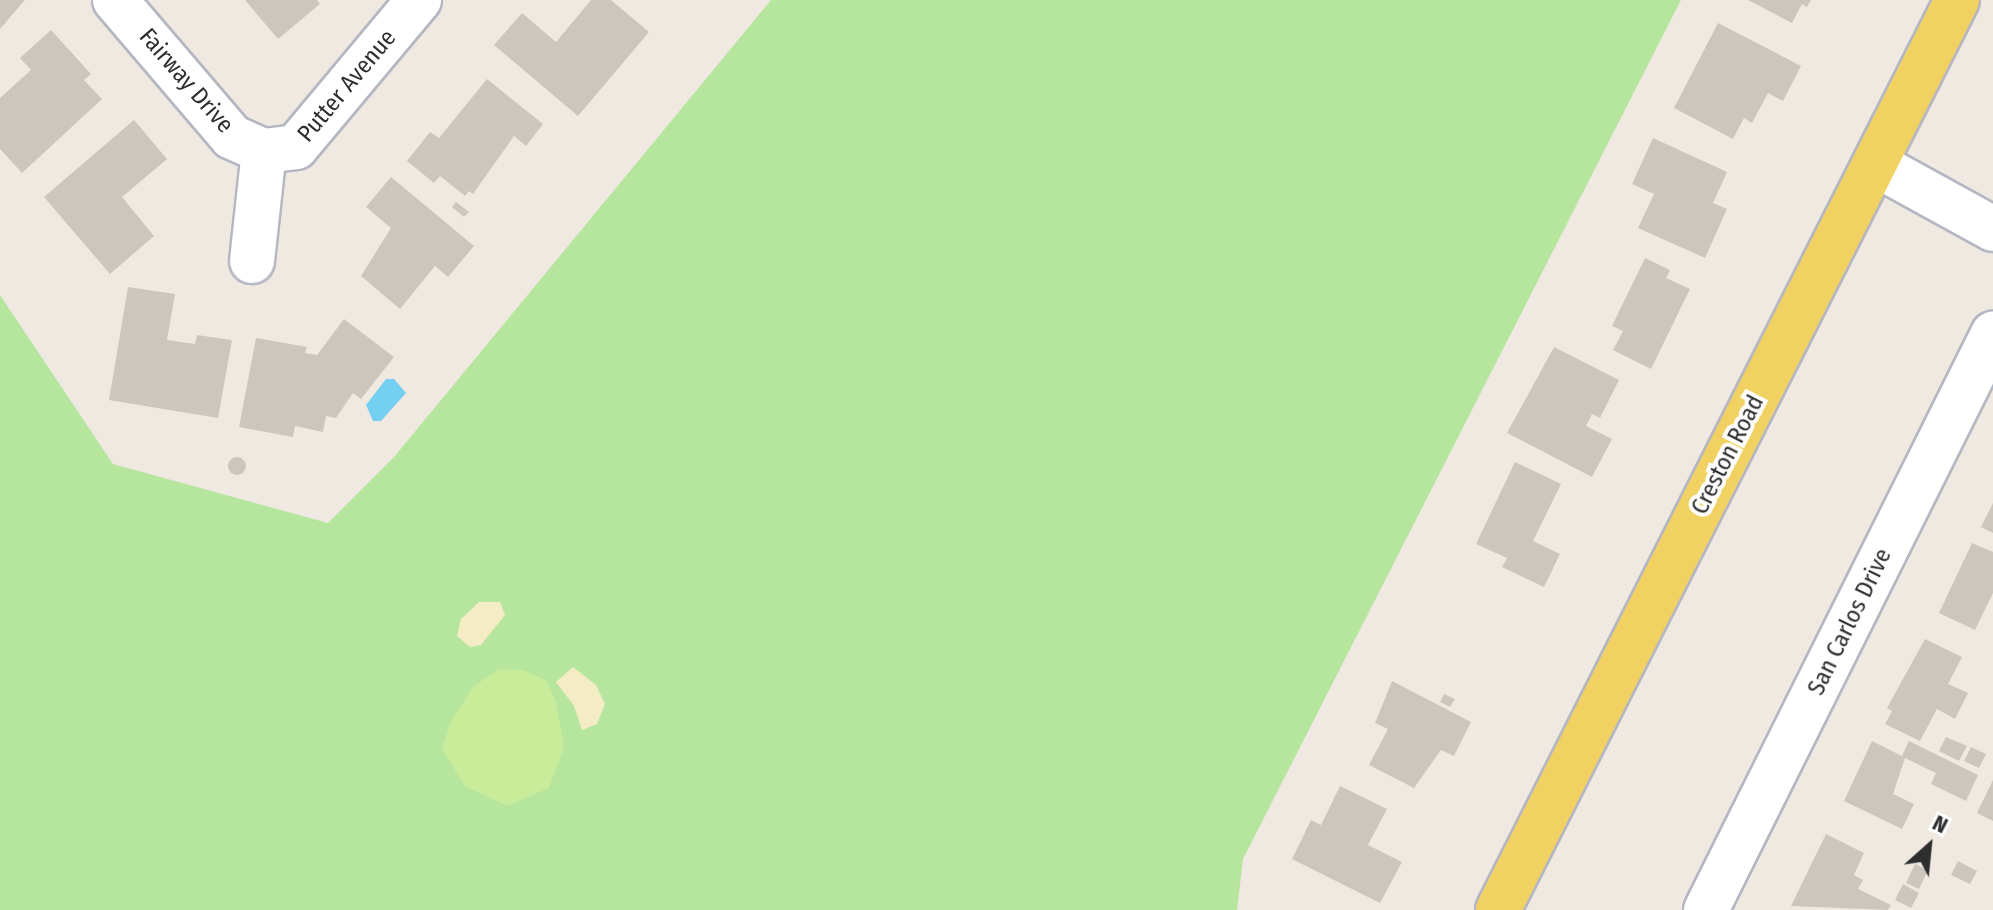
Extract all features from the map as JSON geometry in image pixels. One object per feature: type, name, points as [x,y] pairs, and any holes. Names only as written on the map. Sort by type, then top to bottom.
[{"type":"main road","name":"Creston Road","points":[[1498,910],[1957,0]]},
{"type":"street","name":"Fairway Drive","points":[[115,0],[232,137],[264,151]]},
{"type":"street","name":"Putter Avenue","points":[[264,151],[296,147],[419,0]]},
{"type":"street","points":[[252,261],[264,151]]},
{"type":"street","points":[[1875,164],[1993,229]]},
{"type":"street","name":"San Carlos Drive","points":[[1706,910],[1993,334]]},
{"type":"green space","points":[[771,0],[1681,0],[1243,859],[1237,910],[0,910],[0,295],[113,464],[328,523],[394,457]]},
{"type":"green space","points":[[499,669],[523,670],[546,680],[556,702],[564,747],[549,788],[507,806],[465,786],[442,749],[451,721],[473,687]]},
{"type":"sand","points":[[479,602],[500,602],[505,615],[481,645],[470,647],[457,636],[461,619]]},
{"type":"sand","points":[[573,667],[596,685],[605,704],[597,724],[582,730],[574,706],[556,682]]},
{"type":"water","points":[[386,379],[394,379],[406,393],[381,421],[373,421],[366,405]]},
{"type":"building","points":[[0,0],[25,0],[0,29]]},
{"type":"building","points":[[245,0],[317,0],[320,4],[278,39]]},
{"type":"building","points":[[591,0],[611,0],[649,32],[578,116],[494,45],[522,13],[556,42]]},
{"type":"building","points":[[1748,0],[1811,0],[1807,7],[1802,4],[1792,23]]},
{"type":"building","points":[[1718,23],[1801,66],[1783,101],[1768,93],[1752,123],[1744,118],[1733,139],[1674,108]]},
{"type":"building","points":[[51,30],[91,74],[84,80],[102,99],[22,173],[0,149],[0,98],[31,70],[20,58]]},
{"type":"building","points":[[487,79],[543,124],[526,146],[514,136],[473,194],[469,191],[465,196],[440,176],[434,183],[407,161],[430,132],[439,138]]},
{"type":"building","points":[[134,120],[167,159],[122,197],[154,236],[110,274],[44,197]]},
{"type":"building","points":[[1653,138],[1727,172],[1713,203],[1727,209],[1705,258],[1638,228],[1654,194],[1632,184]]},
{"type":"building","points":[[391,177],[474,246],[448,277],[435,266],[400,309],[361,276],[391,228],[366,207]]},
{"type":"building","points":[[456,202],[469,212],[464,217],[452,207]]},
{"type":"building","points":[[1645,258],[1670,270],[1666,278],[1690,289],[1651,369],[1613,350],[1623,331],[1612,326]]},
{"type":"building","points":[[128,287],[175,294],[167,340],[195,344],[197,335],[232,340],[218,418],[109,400]]},
{"type":"building","points":[[344,319],[394,357],[361,399],[353,393],[336,418],[326,416],[323,432],[295,426],[293,437],[239,427],[256,338],[307,347],[305,353],[317,355]]},
{"type":"building","points":[[1554,347],[1619,380],[1600,418],[1592,414],[1586,426],[1612,439],[1592,477],[1507,433]]},
{"type":"building","points":[[233,457],[241,457],[246,466],[244,473],[233,475],[228,470],[228,462]]},
{"type":"building","points":[[1515,462],[1561,484],[1533,541],[1560,554],[1544,587],[1502,567],[1507,558],[1476,544]]},
{"type":"building","points":[[1993,503],[1993,533],[1981,527]]},
{"type":"building","points":[[1972,543],[1993,552],[1993,593],[1975,630],[1939,613]]},
{"type":"building","points":[[1925,639],[1962,657],[1948,684],[1968,693],[1955,719],[1937,709],[1920,741],[1885,724],[1892,711],[1887,708]]},
{"type":"building","points":[[1392,681],[1471,722],[1454,756],[1441,750],[1414,788],[1369,765],[1388,729],[1375,723]]},
{"type":"building","points":[[1444,694],[1455,699],[1450,707],[1440,702]]},
{"type":"building","points":[[1946,737],[1967,746],[1959,761],[1939,751]]},
{"type":"building","points":[[1872,741],[1902,756],[1909,741],[1978,775],[1966,801],[1931,784],[1936,773],[1905,758],[1893,794],[1914,804],[1902,829],[1844,801]]},
{"type":"building","points":[[1971,747],[1986,754],[1979,768],[1964,761]]},
{"type":"building","points":[[1993,780],[1993,821],[1977,813]]},
{"type":"building","points":[[1340,786],[1387,809],[1368,845],[1402,862],[1380,903],[1292,859],[1311,820],[1321,825]]},
{"type":"building","points":[[1826,834],[1864,853],[1854,875],[1863,880],[1858,889],[1891,905],[1888,910],[1791,906]]},
{"type":"building","points":[[1958,861],[1977,871],[1970,884],[1951,875]]},
{"type":"building","points":[[1915,864],[1928,870],[1919,889],[1906,883]]},
{"type":"building","points":[[1903,884],[1919,893],[1911,908],[1895,900]]}]
